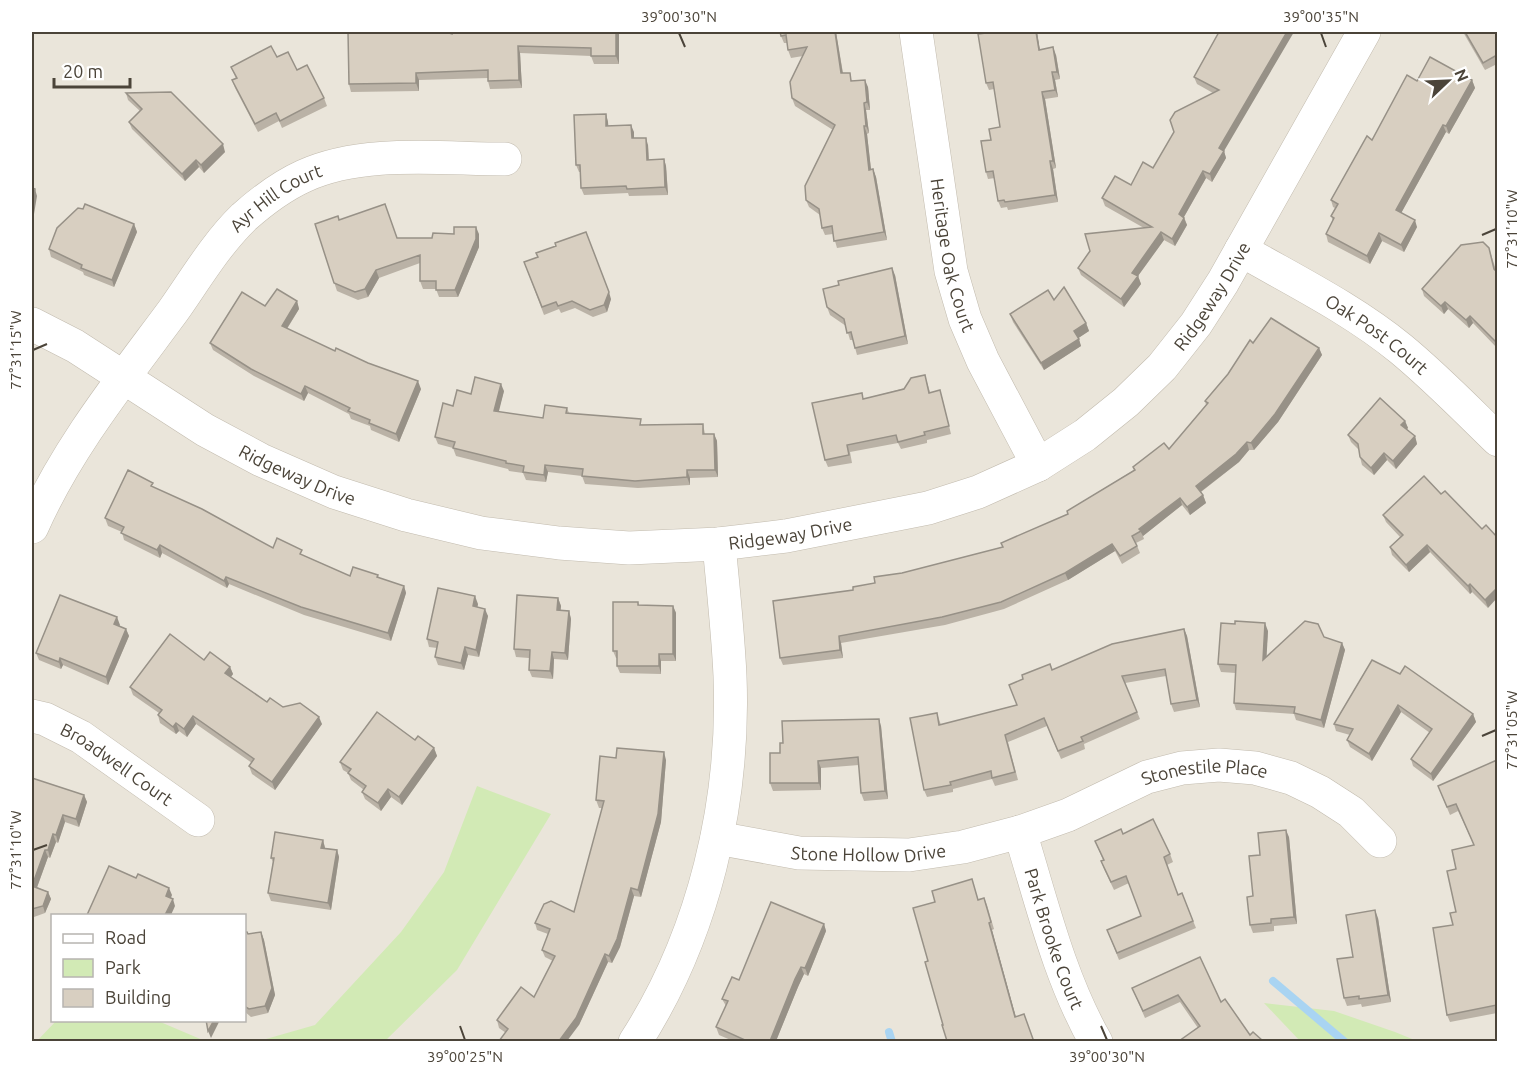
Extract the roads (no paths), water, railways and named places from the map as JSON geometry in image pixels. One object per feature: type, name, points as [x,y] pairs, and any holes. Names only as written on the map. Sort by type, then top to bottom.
[{"type":"street","name":"Heritage Oak Court","points":[[916,32],[951,271],[965,320],[983,361],[1038,465]]},
{"type":"street","name":"Ridgeway Drive","points":[[32,324],[75,346],[205,430],[261,460],[334,492],[406,515],[481,533],[559,543],[629,548],[719,544],[786,536],[928,508],[978,492],[1038,465],[1094,429],[1162,367],[1196,324],[1241,250],[1364,32]]},
{"type":"street","name":"Ayr Hill Court","points":[[32,527],[72,451],[124,378],[223,243],[243,219],[271,195],[296,181],[341,163],[376,158],[505,159]]},
{"type":"street","name":"Oak Post Court","points":[[1241,250],[1351,313],[1400,348],[1441,383],[1497,440]]},
{"type":"street","points":[[635,1041],[676,965],[700,902],[717,838],[723,804],[729,749],[730,676],[719,544]]},
{"type":"street","name":"Broadwell Court","points":[[32,716],[45,719],[81,737],[198,820]]},
{"type":"street","name":"Stonestile Place","points":[[1020,832],[1068,815],[1147,777],[1182,768],[1219,765],[1255,768],[1291,778],[1320,792],[1351,813],[1380,841]]},
{"type":"street","name":"Stone Hollow Drive","points":[[717,838],[799,853],[909,855],[963,847],[1020,832]]},
{"type":"street","name":"Park Brooke Court","points":[[1020,832],[1066,979],[1096,1041]]},
{"type":"waterway","points":[[1273,981],[1345,1042]]},
{"type":"waterway","points":[[889,1032],[892,1042]]}]
